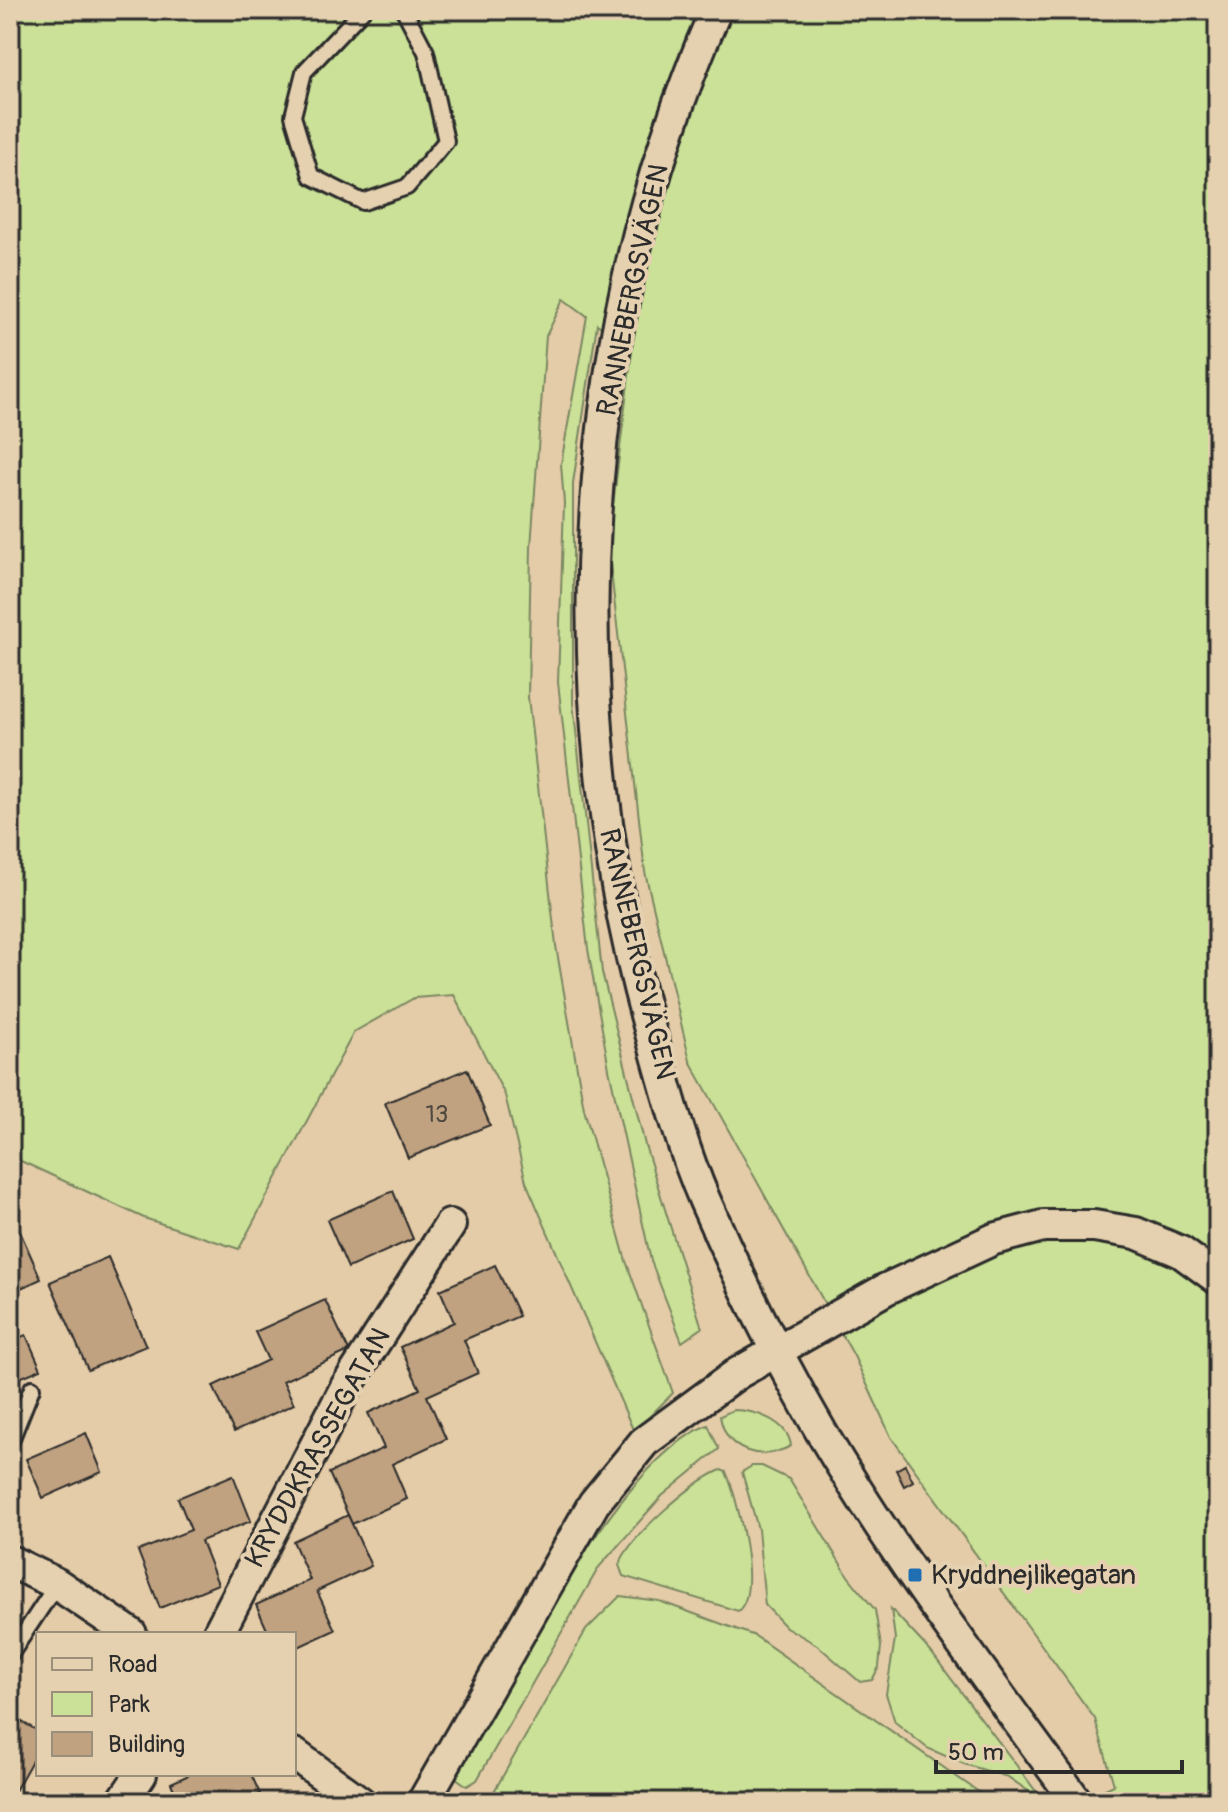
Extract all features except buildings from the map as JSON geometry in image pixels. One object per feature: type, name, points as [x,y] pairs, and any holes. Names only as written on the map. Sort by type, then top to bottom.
[{"type":"street","name":"RANNEBERGSVÄGEN","points":[[716,10],[689,72],[648,199],[615,345],[592,522],[592,642],[607,821],[640,993],[665,1085],[702,1195],[776,1350],[860,1494],[1077,1802]]},
{"type":"street","name":"KRYDDKRASSEGATAN","points":[[219,1632],[346,1387],[450,1225]]},
{"type":"street","points":[[423,1802],[594,1503],[644,1442],[698,1399],[776,1350],[886,1289],[994,1239],[1043,1226],[1094,1226],[1136,1233],[1181,1252],[1218,1279]]},
{"type":"street","points":[[10,1561],[57,1584],[128,1632]]},
{"type":"street","points":[[296,1755],[360,1802]]},
{"type":"street","points":[[122,1802],[140,1776]]},
{"type":"lane","points":[[363,10],[304,72],[293,116],[311,176],[363,202],[407,187],[446,141],[426,52],[404,10]]},
{"type":"lane","points":[[10,1443],[32,1388]]},
{"type":"lane","points":[[10,1655],[57,1584]]},
{"type":"green space","points":[[10,10],[1218,10],[1218,1802],[1077,1802],[1114,1785],[1095,1719],[891,1437],[854,1356],[690,1061],[645,872],[608,545],[632,351],[597,324],[573,483],[573,703],[602,972],[645,1145],[702,1328],[682,1342],[651,1261],[609,1069],[588,949],[558,682],[564,503],[561,464],[587,316],[564,299],[546,336],[531,547],[528,697],[556,946],[584,1109],[626,1261],[673,1393],[634,1432],[526,1182],[505,1095],[454,995],[414,998],[354,1032],[239,1249],[144,1218],[10,1156]]},
{"type":"green space","points":[[733,1410],[751,1412],[769,1419],[784,1430],[791,1446],[779,1451],[756,1453],[737,1446],[729,1438],[720,1416]]},
{"type":"green space","points":[[708,1425],[719,1449],[662,1496],[599,1567],[477,1780],[467,1786],[455,1777],[533,1636],[601,1529],[636,1483],[673,1447]]},
{"type":"green space","points":[[752,1466],[762,1466],[789,1479],[848,1576],[875,1610],[881,1646],[879,1667],[872,1680],[860,1682],[817,1645],[786,1627],[765,1605],[758,1529],[742,1472]]},
{"type":"green space","points":[[721,1470],[726,1472],[731,1484],[748,1565],[745,1601],[738,1611],[623,1576],[619,1565],[636,1539],[663,1511],[694,1486]]},
{"type":"green space","points":[[620,1596],[659,1601],[755,1636],[993,1802],[488,1802],[586,1630]]},
{"type":"green space","points":[[891,1609],[931,1652],[1044,1802],[1008,1777],[964,1764],[927,1748],[895,1722],[886,1694],[895,1639]]},
{"type":"place","name":"Kryddnejlikegatan","points":[[915,1575]]}]
